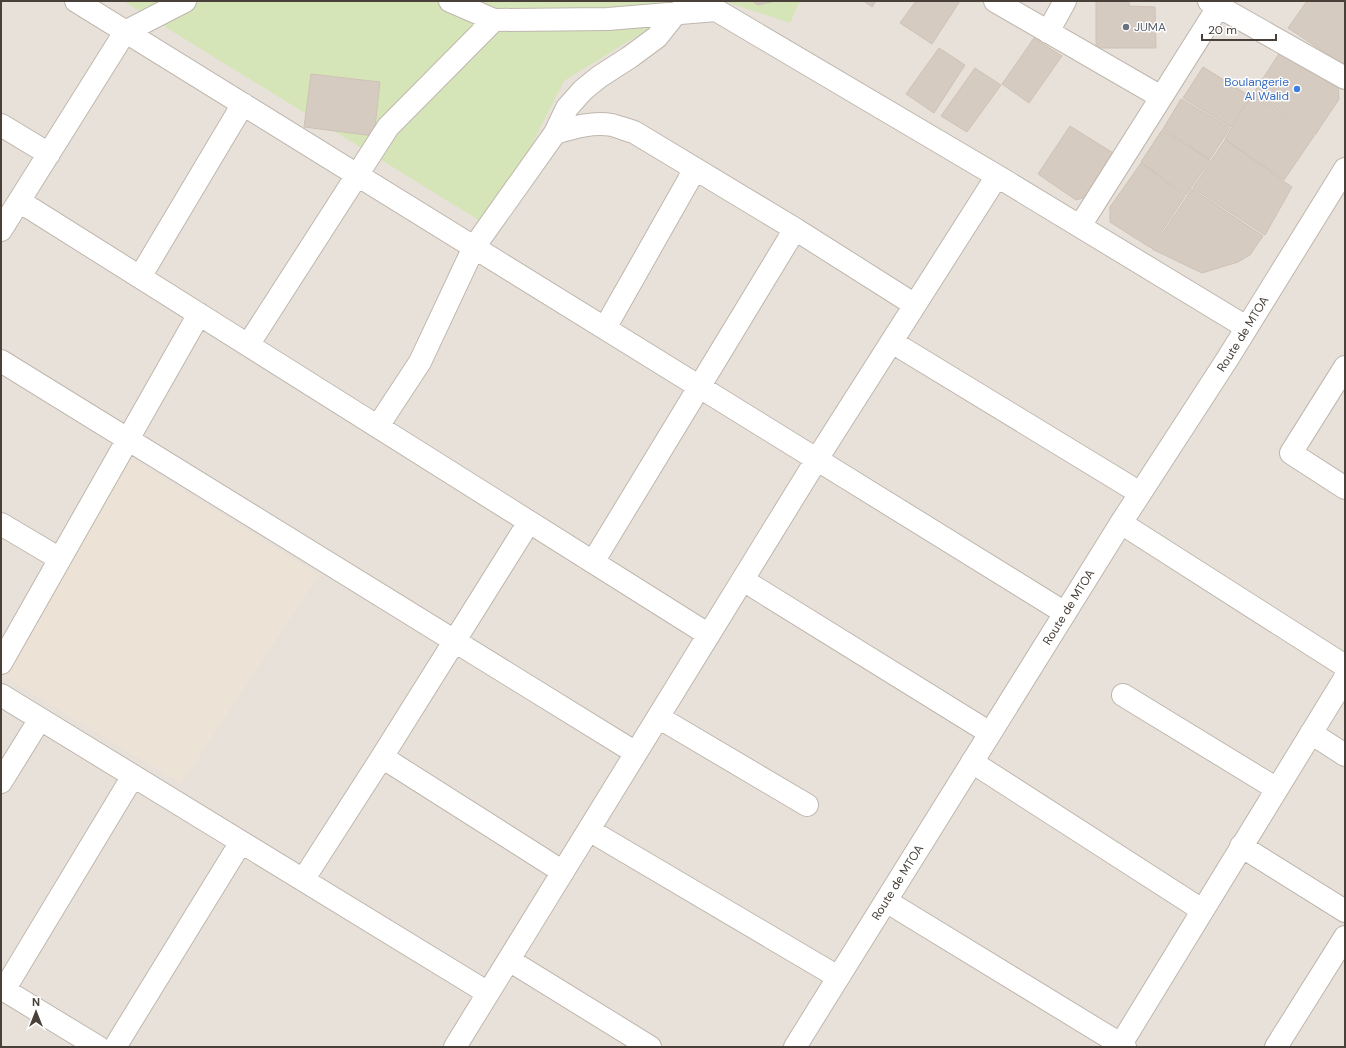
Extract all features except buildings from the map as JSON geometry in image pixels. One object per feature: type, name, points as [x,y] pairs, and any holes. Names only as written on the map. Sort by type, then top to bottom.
[{"type":"street","points":[[76,1],[1065,612]]},
{"type":"street","points":[[1,230],[125,32],[185,1]]},
{"type":"street","points":[[450,1],[494,20],[612,10],[676,13],[716,10],[997,176],[1246,327]]},
{"type":"street","points":[[995,1],[1161,97]]},
{"type":"street","points":[[1048,32],[1065,1]]},
{"type":"street","points":[[1080,226],[1161,97],[1216,3],[1345,78]]},
{"type":"street","points":[[378,426],[420,362],[474,247],[555,133],[567,108],[583,90],[599,77],[657,37],[676,13]]},
{"type":"street","points":[[248,345],[388,127],[494,20]]},
{"type":"street","points":[[140,277],[242,104]]},
{"type":"street","points":[[1,125],[49,154]]},
{"type":"street","points":[[555,133],[575,127],[594,125],[612,125],[634,132],[795,229],[915,304]]},
{"type":"street","name":"Route de MTOA","points":[[795,1047],[1065,612],[1228,358],[1345,169]]},
{"type":"street","points":[[605,328],[695,170]]},
{"type":"street","points":[[455,1047],[817,459],[997,176]]},
{"type":"street","points":[[19,201],[709,635]]},
{"type":"street","points":[[594,562],[795,229]]},
{"type":"street","points":[[1,663],[199,314]]},
{"type":"street","points":[[892,342],[1140,493]]},
{"type":"street","points":[[1,362],[636,753]]},
{"type":"street","points":[[1345,366],[1291,453],[1345,488]]},
{"type":"street","points":[[303,880],[455,642],[529,522]]},
{"type":"street","points":[[1121,523],[1345,666]]},
{"type":"street","points":[[1,524],[60,559]]},
{"type":"street","points":[[743,580],[990,732]]},
{"type":"street","points":[[886,901],[1123,1046],[1202,910],[1345,678]]},
{"type":"street","points":[[1,695],[488,993]]},
{"type":"street","points":[[1124,695],[1277,789]]},
{"type":"street","points":[[658,717],[807,805]]},
{"type":"street","points":[[1,782],[40,719]]},
{"type":"street","points":[[1311,733],[1345,755]]},
{"type":"street","points":[[382,757],[563,872]]},
{"type":"street","points":[[972,762],[1202,910]]},
{"type":"street","points":[[98,1047],[2,989],[133,776]]},
{"type":"street","points":[[589,830],[838,977]]},
{"type":"street","points":[[114,1047],[241,842]]},
{"type":"street","points":[[1241,846],[1345,911]]},
{"type":"street","points":[[1276,1047],[1345,937]]},
{"type":"street","points":[[509,960],[650,1047]]},
{"type":"shaded area","points":[[1,1],[1345,1],[1345,1047],[1,1047]]},
{"type":"shaded area","points":[[131,458],[319,575],[181,784],[3,676]]},
{"type":"green space","points":[[123,1],[694,1],[564,81],[490,227]]},
{"type":"green space","points":[[723,1],[800,1],[790,23]]},
{"type":"place","name":"JUMA","points":[[1126,27]]},
{"type":"place","name":"Boulangerie Al Walid","points":[[1297,89]]}]
